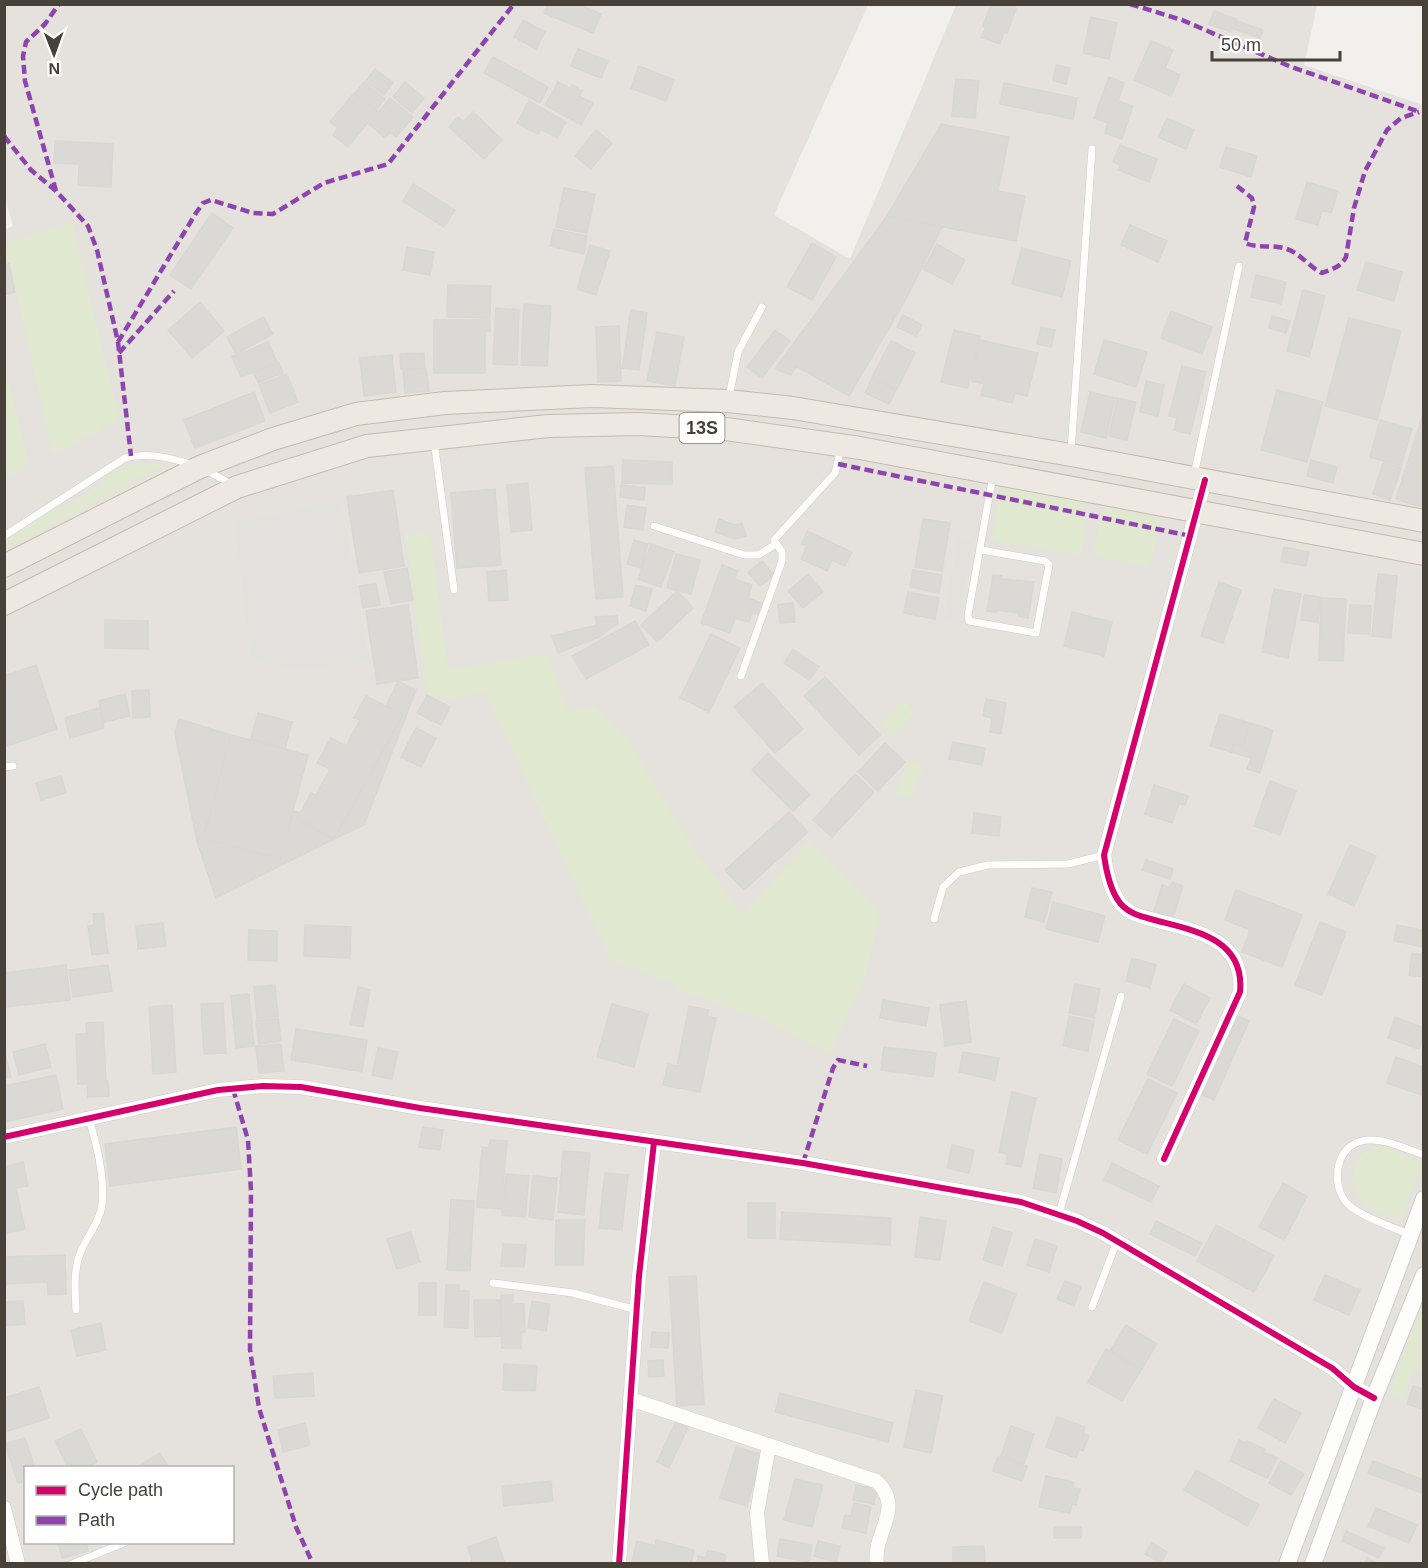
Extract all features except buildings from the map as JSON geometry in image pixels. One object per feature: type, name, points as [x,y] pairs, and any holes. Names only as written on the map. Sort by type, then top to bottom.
[{"type":"highway","name":"13S","points":[[4,566],[200,467],[273,439],[356,414],[445,403],[592,396],[728,401],[794,408],[1071,455],[1424,521]]},
{"type":"highway","points":[[851,447],[867,419]]},
{"type":"highway","name":"13S","points":[[4,604],[237,487],[367,446],[548,426],[638,424],[726,429],[851,447],[1424,554]]},
{"type":"street","points":[[1164,1159],[1240,992],[1241,977],[1224,945],[1196,931],[1133,914],[1120,903],[1107,875],[1104,855],[1197,511],[1200,479]]},
{"type":"street","points":[[4,1137],[218,1090],[263,1086],[300,1087],[420,1108],[803,1163],[1021,1202],[1059,1214],[1103,1233],[1332,1368],[1354,1387],[1374,1398]]},
{"type":"street","points":[[619,1563],[637,1310],[654,1142]]},
{"type":"street","points":[[1287,1563],[1424,1199]]},
{"type":"street","points":[[1313,1563],[1374,1398],[1424,1275]]},
{"type":"street","points":[[630,1399],[876,1481],[886,1490],[889,1500],[876,1555],[877,1563]]},
{"type":"street","points":[[762,1563],[757,1513],[770,1445]]},
{"type":"street","points":[[4,1508],[18,1563]]},
{"type":"lane","points":[[1071,455],[1092,148]]},
{"type":"lane","points":[[1200,479],[1239,266]]},
{"type":"lane","points":[[728,401],[738,352],[762,307]]},
{"type":"lane","points":[[434,439],[454,590]]},
{"type":"lane","points":[[741,676],[782,561],[783,556],[776,544],[776,537],[836,473],[851,447]]},
{"type":"lane","points":[[4,536],[131,456],[168,456],[200,467],[237,487]]},
{"type":"lane","points":[[981,550],[1045,561],[1049,564],[1036,633],[969,621],[968,615],[994,473]]},
{"type":"lane","points":[[654,526],[744,555],[758,555],[776,544]]},
{"type":"lane","points":[[4,767],[13,766]]},
{"type":"lane","points":[[934,919],[943,887],[959,872],[988,865],[1068,864],[1104,855]]},
{"type":"lane","points":[[1059,1214],[1121,996]]},
{"type":"lane","points":[[76,1310],[74,1275],[81,1251],[94,1228],[102,1206],[98,1146],[89,1119]]},
{"type":"lane","points":[[1410,1235],[1361,1214],[1346,1203],[1340,1192],[1337,1167],[1342,1153],[1353,1144],[1367,1139],[1384,1141],[1424,1155]]},
{"type":"lane","points":[[1092,1307],[1117,1241]]},
{"type":"lane","points":[[493,1283],[573,1293],[637,1310]]},
{"type":"lane","points":[[72,1563],[108,1546]]},
{"type":"shaded area","points":[[5,5],[868,5],[774,215],[850,259],[956,5],[1317,5],[1304,65],[1423,105],[1423,1563],[5,1564],[4,230],[13,226],[4,194]]},
{"type":"shaded area","points":[[341,501],[369,660],[300,670],[251,658],[235,523]]},
{"type":"shaded area","points":[[958,539],[972,541],[959,623],[944,620]]},
{"type":"green space","points":[[72,222],[119,420],[53,454],[9,260],[5,260],[5,244]]},
{"type":"green space","points":[[4,366],[29,465],[5,478],[4,478]]},
{"type":"green space","points":[[169,462],[5,550],[5,534],[77,499],[102,482],[107,475],[125,466]]},
{"type":"green space","points":[[1005,486],[1079,496],[1085,517],[1081,555],[992,540],[1000,493]]},
{"type":"green space","points":[[1103,507],[1160,519],[1151,563],[1146,566],[1098,557],[1094,551]]},
{"type":"green space","points":[[430,533],[448,670],[546,654],[568,711],[593,707],[627,738],[683,833],[742,915],[809,842],[880,912],[866,974],[830,1054],[761,1019],[676,989],[676,985],[611,960],[485,692],[448,700],[426,694],[406,535]]},
{"type":"green space","points":[[902,700],[915,711],[892,737],[880,726]]},
{"type":"green space","points":[[908,760],[924,767],[910,799],[895,793]]},
{"type":"green space","points":[[1382,1146],[1423,1164],[1400,1222],[1368,1206],[1355,1190],[1353,1173],[1355,1165],[1366,1152]]},
{"type":"green space","points":[[1423,1299],[1423,1372],[1414,1369],[1403,1399],[1389,1396]]},
{"type":"marked path","points":[[56,191],[25,81],[23,56],[26,42],[45,24],[59,4]]},
{"type":"marked path","points":[[118,342],[203,203],[211,200],[253,213],[273,214],[324,183],[388,164],[514,4]]},
{"type":"marked path","points":[[1130,4],[1182,20],[1289,66],[1420,112]]},
{"type":"marked path","points":[[1237,186],[1252,198],[1254,207],[1245,243],[1287,249],[1322,273],[1339,265],[1346,257],[1354,208],[1365,171],[1387,130],[1401,118],[1419,112]]},
{"type":"marked path","points":[[4,136],[31,170],[56,191],[88,226],[97,250],[118,342],[131,456]]},
{"type":"marked path","points":[[119,353],[174,291]]},
{"type":"marked path","points":[[838,464],[1191,536]]},
{"type":"marked path","points":[[803,1163],[833,1068],[838,1060],[867,1066]]},
{"type":"marked path","points":[[233,1089],[248,1140],[251,1191],[250,1350],[259,1408],[296,1527],[313,1564]]},
{"type":"cycle path","points":[[1164,1159],[1240,992],[1240,974],[1235,960],[1227,949],[1216,941],[1188,929],[1138,915],[1124,907],[1111,886],[1104,855],[1205,480]]},
{"type":"cycle path","points":[[4,1137],[218,1090],[263,1086],[301,1087],[420,1108],[803,1163],[1021,1202],[1077,1221],[1103,1233],[1332,1368],[1354,1387],[1374,1398]]},
{"type":"cycle path","points":[[619,1564],[639,1276],[654,1142]]}]
